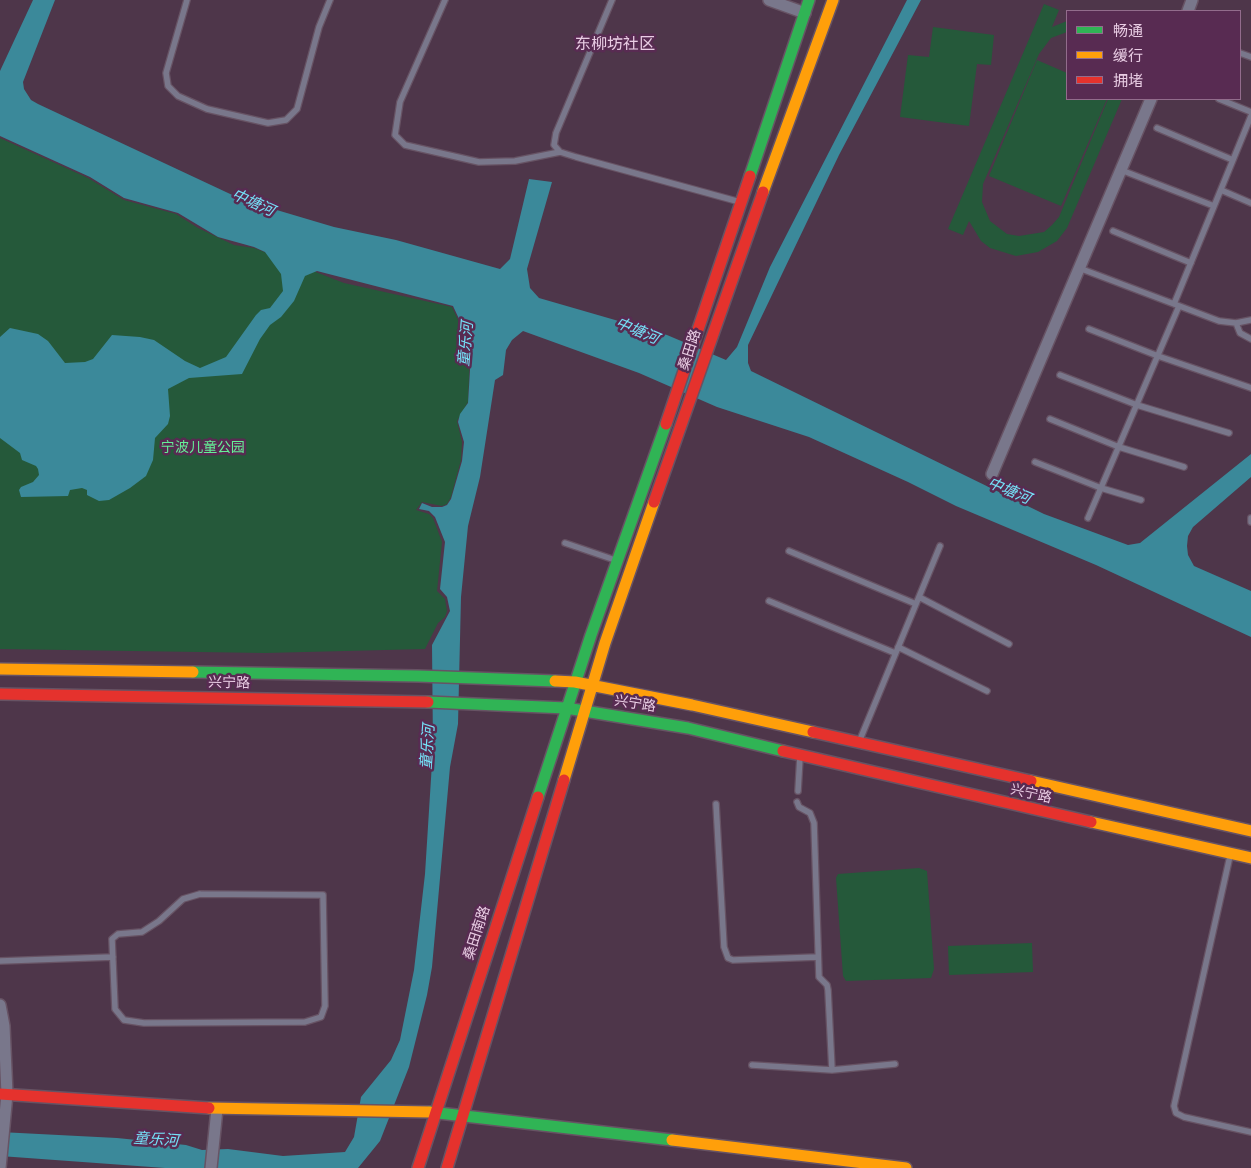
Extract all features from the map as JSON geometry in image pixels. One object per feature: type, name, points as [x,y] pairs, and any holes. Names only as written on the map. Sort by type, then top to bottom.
[{"type":"main road","name":"桑田路","points":[[566,708],[664,431],[809,0]]},
{"type":"main road","name":"桑田路","points":[[583,711],[719,311],[833,0]]},
{"type":"main road","name":"兴宁路","points":[[0,669],[418,676],[592,684],[1251,831]]},
{"type":"main road","name":"兴宁路","points":[[0,694],[419,702],[566,708],[688,728],[1251,858]]},
{"type":"main road","name":"桑田南路","points":[[418,1168],[566,708]]},
{"type":"main road","points":[[447,1168],[583,711]]},
{"type":"main road","points":[[3,1094],[217,1109],[435,1112],[906,1168]]},
{"type":"street","points":[[770,0],[805,13]]},
{"type":"street","points":[[992,474],[1151,100]]},
{"type":"street","points":[[0,1005],[4,1026],[3,1094],[5,1120],[0,1168]]},
{"type":"street","points":[[211,1168],[217,1109]]},
{"type":"lane","points":[[187,0],[166,73],[168,86],[178,96],[207,109],[268,123],[286,120],[297,109],[319,27],[330,0]]},
{"type":"lane","points":[[444,0],[400,102],[395,135],[404,145],[479,162],[514,161],[560,152],[741,202]]},
{"type":"lane","points":[[560,152],[554,145],[556,133],[612,0]]},
{"type":"lane","points":[[1221,100],[1251,112]]},
{"type":"lane","points":[[1088,518],[1158,356],[1191,263],[1251,116]]},
{"type":"lane","points":[[1157,128],[1233,160]]},
{"type":"lane","points":[[1121,170],[1214,206]]},
{"type":"lane","points":[[1221,190],[1251,204]]},
{"type":"lane","points":[[1113,230],[1191,263]]},
{"type":"lane","points":[[1079,268],[1219,321],[1236,324],[1251,320]]},
{"type":"lane","points":[[1236,324],[1240,333],[1251,339]]},
{"type":"lane","points":[[1089,329],[1158,356],[1251,388]]},
{"type":"lane","points":[[1060,375],[1137,405],[1229,433]]},
{"type":"lane","points":[[1050,419],[1119,447],[1184,467]]},
{"type":"lane","points":[[1035,462],[1101,488],[1141,500]]},
{"type":"lane","points":[[565,543],[617,561]]},
{"type":"lane","points":[[858,744],[940,546]]},
{"type":"lane","points":[[789,552],[916,604]]},
{"type":"lane","points":[[919,597],[1009,644]]},
{"type":"lane","points":[[769,601],[897,650],[987,691]]},
{"type":"lane","points":[[798,791],[800,755]]},
{"type":"lane","points":[[797,802],[799,807],[810,813],[814,823],[819,978],[827,985],[828,990],[832,1070]]},
{"type":"lane","points":[[716,804],[724,947],[728,958],[733,960],[818,957]]},
{"type":"lane","points":[[1231,854],[1174,1106],[1176,1113],[1184,1118],[1251,1132]]},
{"type":"lane","points":[[200,894],[323,895],[325,1006],[321,1017],[305,1022],[144,1023],[124,1020],[115,1009],[112,957],[112,939],[118,934],[142,932],[159,922],[183,899],[200,894]]},
{"type":"lane","points":[[0,962],[112,957]]},
{"type":"lane","points":[[752,1065],[832,1070],[895,1064]]},
{"type":"green space","points":[[1044,4],[1059,10],[1052,27],[1066,21],[1066,32],[1051,38],[1039,54],[983,184],[982,202],[990,221],[1007,234],[1019,236],[1044,232],[1059,217],[1108,100],[1122,100],[1067,228],[1057,241],[1038,252],[1016,256],[990,248],[981,241],[969,221],[963,235],[948,229]]},
{"type":"green space","points":[[933,27],[994,35],[991,65],[977,64],[969,126],[900,117],[908,55],[929,57]]},
{"type":"green space","points":[[1037,60],[1066,73],[1066,100],[1107,100],[1061,206],[989,176]]},
{"type":"green space","name":"宁波儿童公园","points":[[0,138],[88,178],[124,200],[176,214],[198,228],[234,245],[254,248],[344,283],[452,307],[466,337],[470,354],[468,402],[457,421],[462,442],[461,460],[451,497],[447,504],[442,506],[422,502],[416,510],[429,514],[433,518],[442,542],[437,591],[445,599],[447,611],[445,617],[438,623],[425,649],[265,653],[0,649]]},
{"type":"green space","points":[[919,868],[927,871],[934,969],[931,978],[846,981],[843,976],[836,878],[838,874]]},
{"type":"green space","points":[[1032,943],[1033,972],[949,975],[948,946]]},
{"type":"water","name":"中塘河","points":[[33,0],[55,0],[23,82],[24,89],[31,100],[38,104],[243,200],[334,227],[396,240],[500,269],[510,259],[529,179],[552,182],[527,269],[530,288],[539,298],[667,335],[726,360],[737,347],[770,267],[907,0],[921,0],[839,155],[748,345],[748,363],[751,371],[1044,514],[1128,545],[1140,543],[1251,454],[1251,477],[1193,527],[1188,536],[1187,546],[1188,555],[1194,566],[1251,591],[1251,637],[1096,565],[956,506],[809,437],[717,407],[639,373],[523,331],[512,340],[506,350],[503,375],[495,380],[480,477],[468,526],[461,597],[458,724],[450,767],[432,967],[409,1067],[380,1141],[358,1168],[165,1168],[0,1156],[0,1132],[117,1138],[186,1145],[202,1150],[228,1149],[283,1156],[345,1152],[354,1137],[361,1097],[391,1060],[400,1040],[414,970],[425,874],[433,747],[432,645],[450,611],[447,597],[440,589],[445,542],[435,517],[429,511],[419,509],[422,503],[432,507],[442,507],[447,505],[451,499],[462,461],[464,442],[458,422],[460,414],[468,403],[470,370],[467,336],[453,306],[317,271],[305,276],[294,301],[281,317],[270,325],[260,339],[242,374],[189,378],[168,389],[170,416],[168,424],[155,438],[153,460],[146,476],[109,500],[99,501],[87,495],[87,490],[82,488],[70,490],[68,496],[21,497],[19,490],[21,487],[33,482],[39,475],[36,466],[22,460],[20,453],[0,438],[0,337],[10,328],[38,334],[48,341],[65,363],[85,362],[93,359],[112,335],[154,340],[185,361],[200,368],[226,357],[256,315],[261,310],[270,308],[283,291],[281,274],[265,252],[218,237],[178,213],[124,198],[90,177],[0,136],[0,71]]},
{"type":"traffic: fast","points":[[750,176],[809,0]]},
{"type":"traffic: fast","points":[[538,797],[591,635],[666,424]]},
{"type":"traffic: fast","points":[[193,672],[418,676],[555,681]]},
{"type":"traffic: fast","points":[[428,702],[566,708],[688,728],[783,751]]},
{"type":"traffic: fast","points":[[430,1112],[672,1140]]},
{"type":"traffic: slow","points":[[763,192],[833,0]]},
{"type":"traffic: slow","points":[[564,780],[605,643],[654,502]]},
{"type":"traffic: slow","points":[[0,669],[193,672]]},
{"type":"traffic: slow","points":[[555,681],[575,682],[692,705],[813,732]]},
{"type":"traffic: slow","points":[[1031,781],[1251,831]]},
{"type":"traffic: slow","points":[[1091,822],[1251,858]]},
{"type":"traffic: slow","points":[[209,1108],[430,1112]]},
{"type":"traffic: slow","points":[[672,1140],[906,1168]]},
{"type":"traffic: jam","points":[[666,424],[750,176]]},
{"type":"traffic: jam","points":[[654,502],[763,192]]},
{"type":"traffic: jam","points":[[0,694],[428,702]]},
{"type":"traffic: jam","points":[[813,732],[1031,781]]},
{"type":"traffic: jam","points":[[783,751],[1091,822]]},
{"type":"traffic: jam","points":[[447,1168],[564,780]]},
{"type":"traffic: jam","points":[[418,1168],[538,797]]},
{"type":"traffic: jam","points":[[0,1094],[209,1108]]},
{"type":"district","name":"东柳坊社区","points":[[615,44]]},
{"type":"water label","name":"童乐河","points":[[466,344]]},
{"type":"water label","name":"童乐河","points":[[428,747]]},
{"type":"water label","name":"童乐河","points":[[156,1140]]}]
